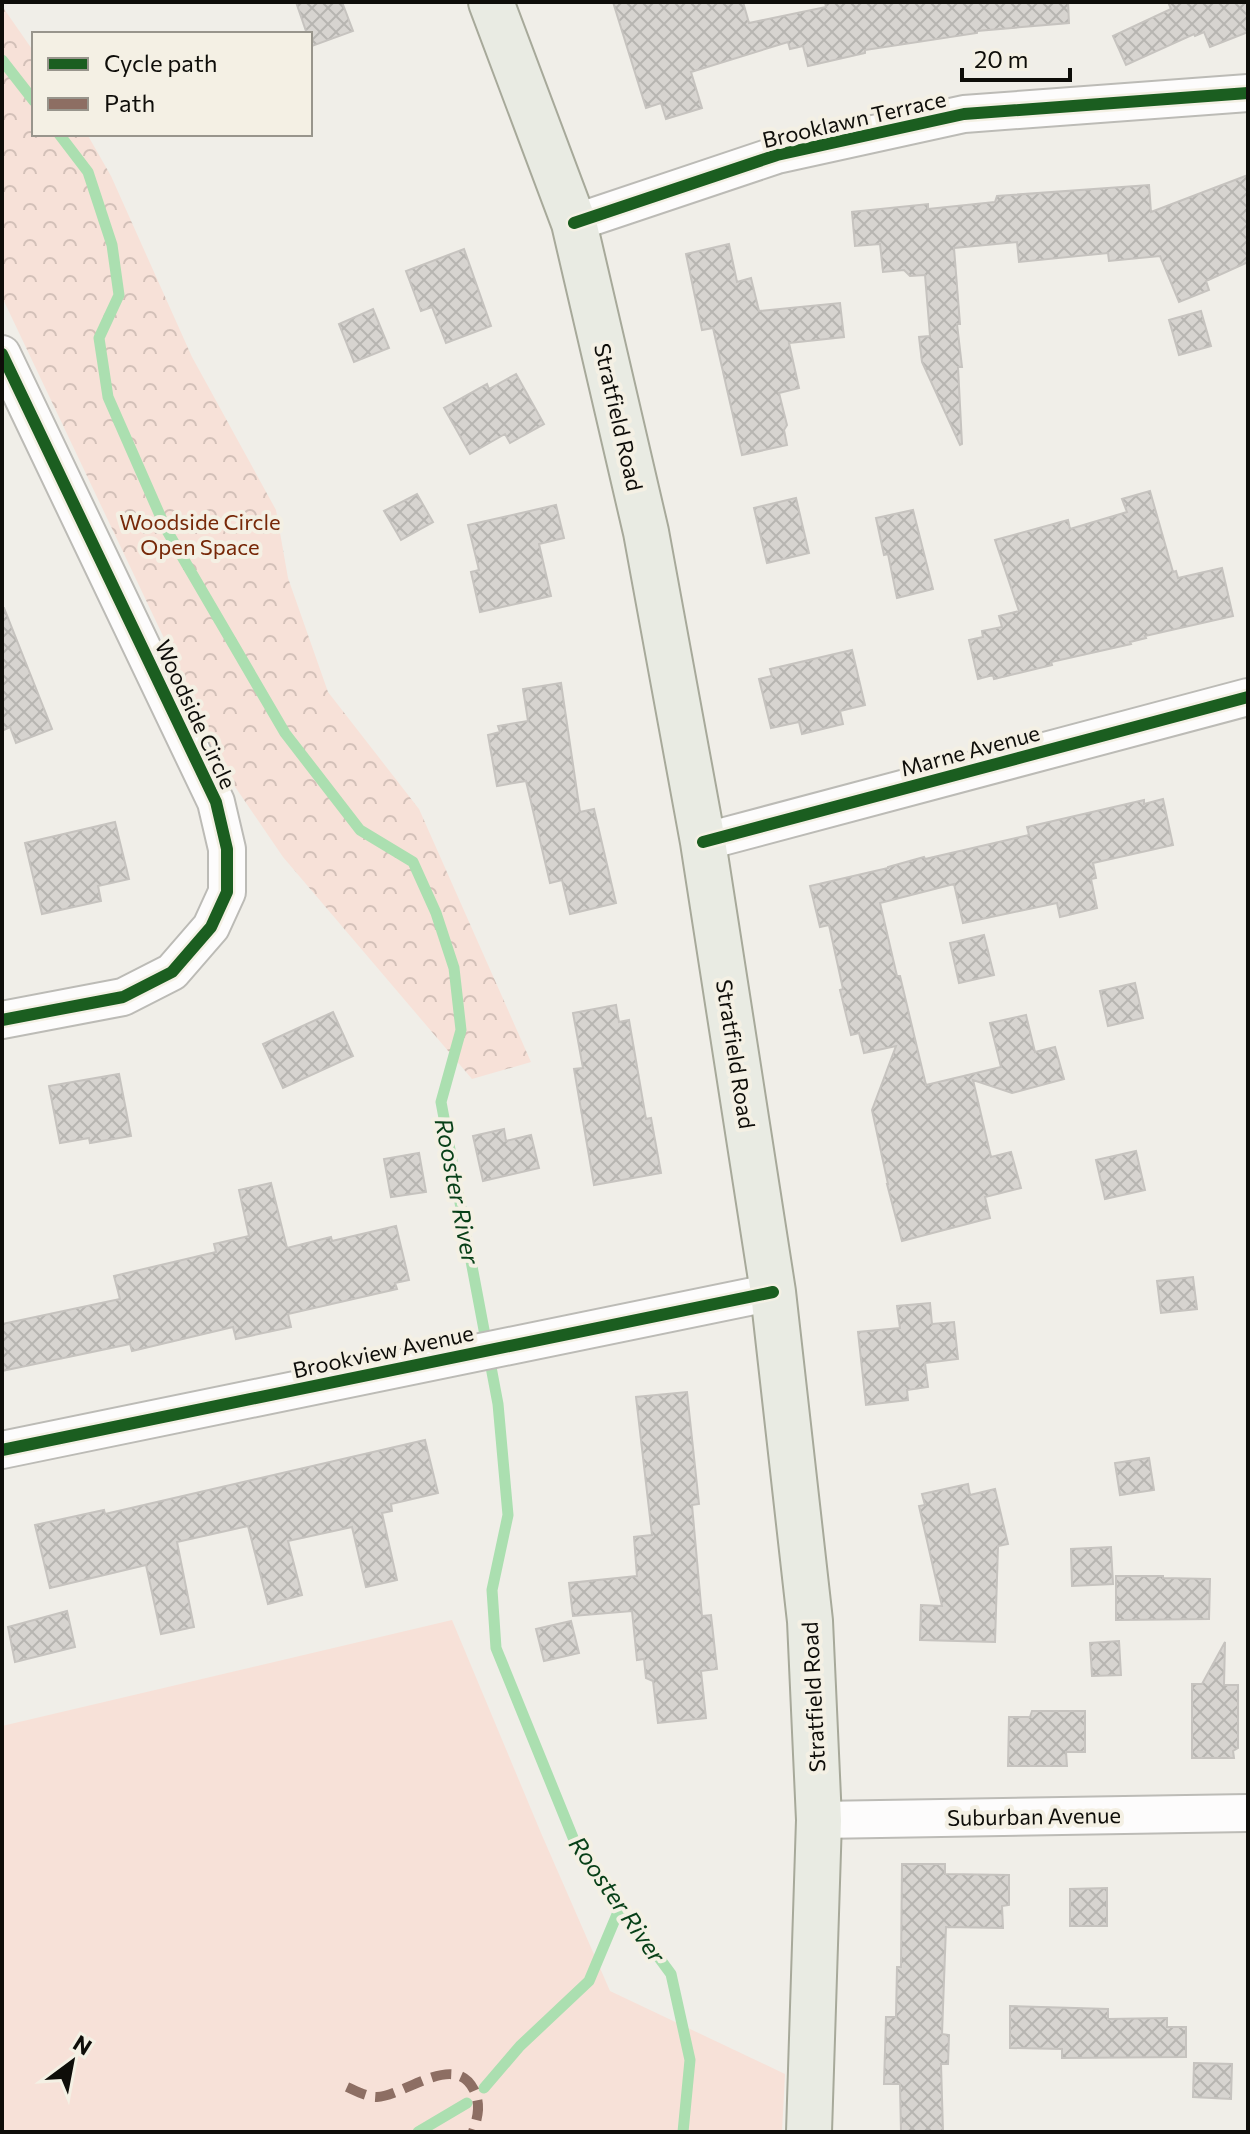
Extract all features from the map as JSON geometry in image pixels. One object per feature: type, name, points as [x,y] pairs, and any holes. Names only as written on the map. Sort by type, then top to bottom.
[{"type":"main road","name":"Stratfield Road","points":[[491,2],[574,223],[646,532],[703,842],[773,1292],[810,1621],[819,1820],[809,2132]]},
{"type":"street","name":"Brooklawn Terrace","points":[[574,223],[777,155],[964,114],[1248,93]]},
{"type":"street","name":"Woodside Circle","points":[[2,354],[216,802],[227,849],[227,892],[211,927],[172,972],[123,997],[2,1020]]},
{"type":"street","name":"Marne Avenue","points":[[703,842],[1248,697]]},
{"type":"street","name":"Brookview Avenue","points":[[2,1450],[773,1292]]},
{"type":"street","name":"Suburban Avenue","points":[[819,1820],[1248,1813]]},
{"type":"green space","name":"Woodside Circle Open Space","points":[[2,6],[32,49],[32,136],[88,136],[111,176],[192,357],[276,510],[288,578],[328,692],[419,809],[531,1062],[472,1079],[283,857],[210,750],[163,636],[2,297]]},
{"type":"green space","points":[[452,1620],[610,1991],[785,2074],[782,2132],[2,2132],[2,1726]]},
{"type":"building","points":[[296,2],[342,2],[353,31],[312,46],[312,32],[306,32]]},
{"type":"building","points":[[613,2],[743,2],[749,23],[826,7],[825,2],[1068,2],[1069,23],[977,31],[865,50],[865,53],[808,66],[803,46],[790,49],[788,42],[691,72],[702,108],[666,119],[661,103],[646,108]]},
{"type":"building","points":[[1168,2],[1248,2],[1248,32],[1210,47],[1204,32],[1194,34],[1126,65],[1113,36],[1171,9]]},
{"type":"building","points":[[1248,175],[1248,262],[1206,281],[1209,290],[1179,302],[1160,256],[1109,261],[1108,253],[1019,262],[1017,242],[954,248],[962,367],[958,367],[960,445],[922,362],[919,337],[930,336],[925,275],[910,276],[904,270],[883,272],[880,244],[855,246],[852,212],[928,204],[928,209],[995,202],[997,196],[1149,185],[1151,212]]},
{"type":"building","points":[[729,244],[737,282],[751,278],[759,311],[840,303],[844,337],[789,343],[799,388],[779,393],[787,425],[784,430],[787,445],[742,455],[713,328],[702,330],[686,254]]},
{"type":"building","points":[[464,249],[491,326],[446,343],[432,307],[421,311],[406,271]]},
{"type":"building","points":[[373,309],[389,348],[354,362],[339,324]]},
{"type":"building","points":[[1201,311],[1211,346],[1179,355],[1169,320]]},
{"type":"building","points":[[516,374],[544,424],[510,443],[505,434],[470,454],[444,408],[487,384],[489,389]]},
{"type":"building","points":[[1150,491],[1173,572],[1176,571],[1178,578],[1222,568],[1233,616],[1145,636],[1131,644],[1051,662],[1052,665],[994,679],[993,675],[978,679],[969,640],[983,637],[982,631],[1002,627],[999,616],[1019,611],[995,540],[1068,520],[1070,529],[1127,512],[1122,499]]},
{"type":"building","points":[[417,494],[433,522],[401,540],[384,511]]},
{"type":"building","points":[[796,498],[809,553],[767,563],[754,508]]},
{"type":"building","points":[[556,505],[564,538],[539,544],[551,596],[480,612],[471,572],[479,570],[468,525]]},
{"type":"building","points":[[913,510],[933,589],[897,598],[888,554],[884,555],[876,518]]},
{"type":"building","points":[[2,608],[52,729],[16,743],[10,727],[2,731]]},
{"type":"building","points":[[852,650],[865,705],[840,711],[843,724],[802,734],[799,722],[771,728],[759,679],[772,676],[770,669]]},
{"type":"building","points":[[561,683],[580,812],[594,809],[616,903],[570,914],[562,880],[550,883],[526,781],[497,786],[488,735],[500,732],[498,726],[528,721],[523,689]]},
{"type":"building","points":[[1163,799],[1173,845],[1093,863],[1096,878],[1091,879],[1097,908],[1060,917],[1057,903],[963,923],[954,884],[880,903],[926,1085],[1001,1067],[990,1023],[1026,1015],[1035,1052],[1055,1047],[1064,1079],[1012,1093],[973,1080],[991,1157],[1011,1152],[1021,1188],[985,1197],[990,1218],[902,1241],[872,1110],[896,1046],[864,1053],[859,1033],[851,1035],[829,925],[820,927],[810,886],[1029,835],[1027,827],[1144,800],[1144,804]]},
{"type":"building","points":[[115,822],[129,879],[98,886],[101,901],[42,914],[25,843]]},
{"type":"building","points":[[984,935],[994,975],[959,983],[950,943]]},
{"type":"building","points":[[1135,983],[1143,1018],[1108,1026],[1100,991]]},
{"type":"building","points":[[616,1005],[619,1022],[629,1020],[646,1119],[651,1118],[661,1173],[594,1185],[574,1069],[583,1068],[573,1013]]},
{"type":"building","points":[[333,1012],[353,1056],[283,1088],[263,1044]]},
{"type":"building","points":[[119,1074],[131,1136],[90,1143],[89,1138],[60,1143],[49,1086]]},
{"type":"building","points":[[504,1129],[506,1141],[531,1135],[539,1168],[483,1181],[473,1136]]},
{"type":"building","points":[[1136,1151],[1145,1190],[1105,1199],[1096,1160]]},
{"type":"building","points":[[419,1153],[426,1192],[391,1197],[384,1159]]},
{"type":"building","points":[[271,1183],[287,1248],[396,1226],[409,1280],[395,1283],[397,1289],[288,1314],[291,1327],[236,1339],[233,1327],[132,1351],[130,1344],[2,1371],[2,1324],[120,1299],[114,1276],[216,1252],[214,1244],[249,1236],[239,1190]]},
{"type":"building","points":[[1193,1277],[1197,1309],[1161,1313],[1157,1281]]},
{"type":"building","points":[[930,1303],[932,1324],[954,1322],[958,1359],[925,1363],[928,1387],[907,1390],[908,1400],[866,1405],[858,1332],[900,1328],[897,1306]]},
{"type":"building","points":[[687,1392],[699,1504],[692,1505],[702,1616],[711,1615],[717,1669],[701,1671],[706,1718],[658,1723],[653,1681],[646,1678],[644,1659],[637,1660],[632,1611],[573,1616],[569,1583],[637,1576],[634,1537],[652,1535],[636,1397]]},
{"type":"building","points":[[425,1440],[438,1493],[391,1504],[392,1511],[382,1513],[397,1580],[366,1587],[352,1527],[288,1541],[302,1595],[268,1604],[248,1526],[177,1542],[194,1627],[161,1634],[146,1565],[50,1588],[35,1525],[104,1510],[105,1514]]},
{"type":"building","points":[[1149,1458],[1154,1490],[1120,1495],[1115,1463]]},
{"type":"building","points":[[968,1484],[970,1495],[995,1489],[1008,1544],[998,1546],[995,1642],[920,1640],[921,1605],[942,1606],[919,1506],[925,1505],[922,1494]]},
{"type":"building","points":[[1111,1547],[1113,1584],[1072,1586],[1071,1549]]},
{"type":"building","points":[[1116,1576],[1210,1579],[1209,1619],[1116,1620]]},
{"type":"building","points":[[67,1611],[75,1647],[15,1662],[8,1627]]},
{"type":"building","points":[[571,1621],[579,1653],[544,1661],[536,1629]]},
{"type":"building","points":[[1119,1641],[1121,1675],[1092,1676],[1090,1643]]},
{"type":"building","points":[[1225,1642],[1224,1685],[1238,1685],[1238,1748],[1233,1751],[1234,1758],[1192,1758],[1192,1684],[1202,1684]]},
{"type":"building","points":[[1032,1711],[1085,1711],[1085,1752],[1066,1752],[1067,1766],[1008,1766],[1009,1717],[1030,1717]]},
{"type":"building","points":[[902,1864],[945,1864],[945,1874],[1009,1875],[1009,1905],[1002,1906],[1003,1928],[946,1927],[942,2034],[949,2035],[948,2064],[941,2064],[943,2132],[901,2132],[900,2084],[884,2084],[886,2017],[896,2017],[897,1967],[901,1967]]},
{"type":"building","points":[[1107,1888],[1107,1926],[1070,1926],[1070,1889]]},
{"type":"building","points":[[1010,2006],[1108,2009],[1108,2019],[1167,2018],[1167,2027],[1186,2027],[1186,2057],[1062,2058],[1062,2049],[1010,2048]]},
{"type":"building","points":[[1194,2063],[1232,2064],[1231,2099],[1193,2097]]},
{"type":"waterway","name":"Rooster River","points":[[2,60],[32,98]]},
{"type":"waterway","name":"Rooster River","points":[[61,136],[88,172],[112,245],[119,295],[99,338],[108,397],[166,529],[285,733],[360,830],[413,862],[436,913],[454,968],[461,1030],[441,1102],[498,1404],[508,1515],[492,1590],[496,1648],[576,1845],[671,1974],[690,2060],[683,2132]]},
{"type":"waterway","points":[[484,2088],[520,2046],[589,1981],[621,1905]]},
{"type":"waterway","points":[[418,2132],[467,2103]]},
{"type":"marked path","points":[[347,2087],[377,2097],[428,2078],[455,2074],[465,2079],[478,2101],[473,2132]]},
{"type":"cycle path","points":[[574,223],[777,155],[964,114],[1248,93]]},
{"type":"cycle path","points":[[2,354],[216,802],[227,849],[227,892],[211,927],[172,972],[123,997],[2,1020]]},
{"type":"cycle path","points":[[703,842],[1248,697]]},
{"type":"cycle path","points":[[2,1450],[773,1292]]}]
